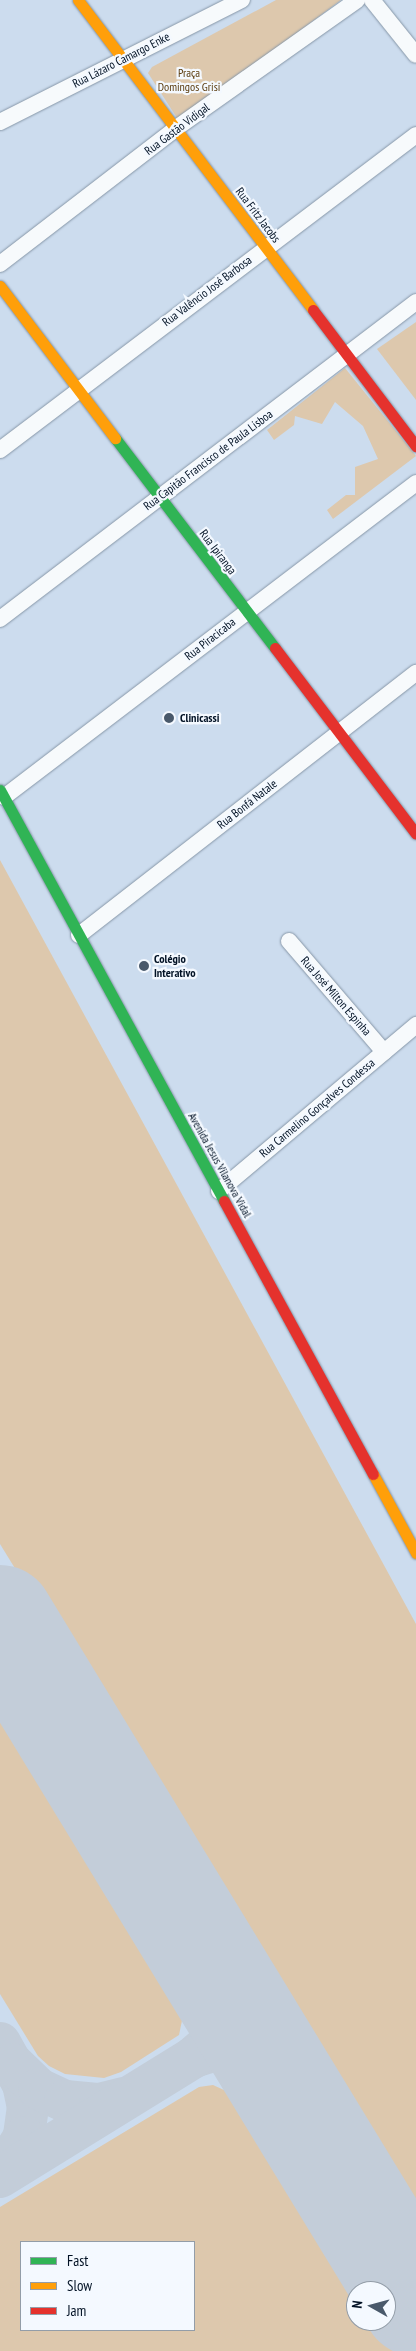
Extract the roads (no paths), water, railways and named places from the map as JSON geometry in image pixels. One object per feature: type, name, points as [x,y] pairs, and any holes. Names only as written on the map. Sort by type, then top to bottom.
[{"type":"street","name":"Rua Fritz Jacobs","points":[[78,0],[416,446]]},
{"type":"street","name":"Rua Lázaro Camargo Enke","points":[[0,122],[242,0]]},
{"type":"street","name":"Rua Gastão Vidigal","points":[[0,264],[175,129],[357,0]]},
{"type":"street","points":[[372,0],[416,55]]},
{"type":"street","name":"Rua Valêncio José Barbosa","points":[[0,450],[265,247],[416,135]]},
{"type":"street","name":"Rua Ipiranga","points":[[0,286],[416,834]]},
{"type":"street","name":"Rua Capitão Francisco de Paula Lisboa","points":[[0,619],[416,302]]},
{"type":"street","name":"Rua Piracicaba","points":[[2,794],[416,483]]},
{"type":"street","name":"Rua Bonfá Natale","points":[[79,935],[416,673]]},
{"type":"street","name":"Avenida Jesus Vilanova Vidal","points":[[2,794],[416,1553]]},
{"type":"street","name":"Rua José Milton Espinha","points":[[289,941],[384,1052]]},
{"type":"street","name":"Rua Carmelino Gonçalves Condessa","points":[[219,1191],[416,1025]]},
{"type":"place","name":"Clinicassi","points":[[169,718]]},
{"type":"place","name":"Colégio Interativo","points":[[144,966]]},
{"type":"park label","name":"Praça Domingos Grisi","points":[[189,80]]}]
